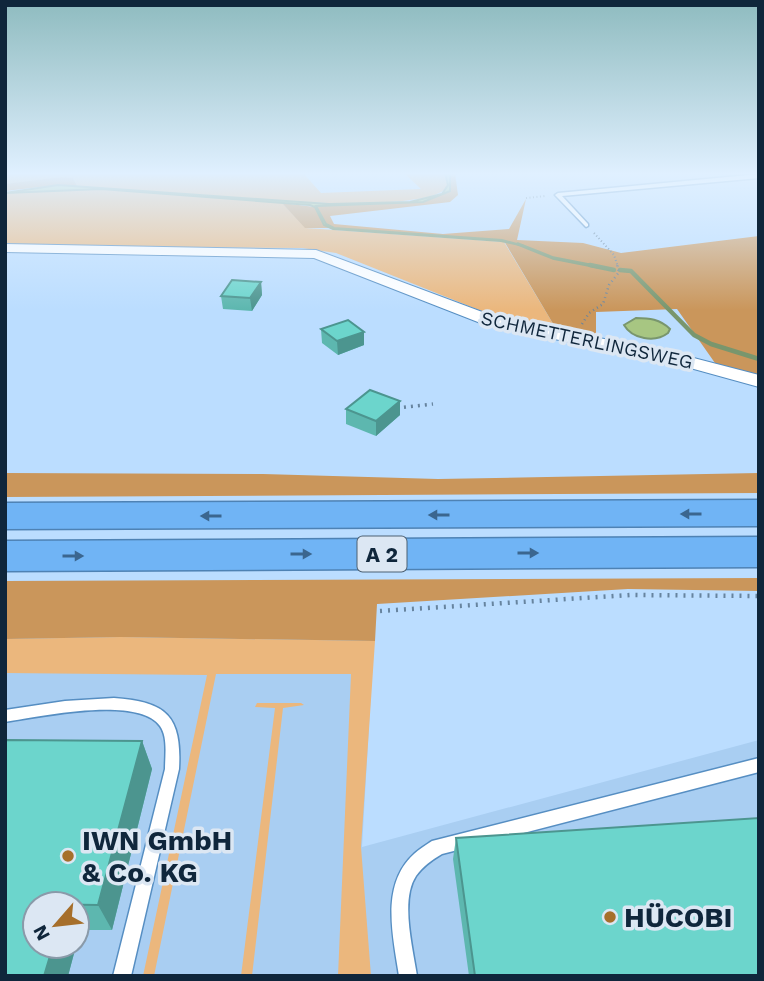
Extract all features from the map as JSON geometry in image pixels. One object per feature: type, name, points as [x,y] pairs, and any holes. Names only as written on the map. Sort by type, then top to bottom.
[{"type":"highway","name":"A 2","points":[[5,516],[759,513]]},
{"type":"highway","name":"A 2","points":[[5,556],[759,552]]},
{"type":"street","name":"SCHMETTERLINGSWEG","points":[[5,248],[166,249],[316,254],[471,315],[686,360],[759,381]]},
{"type":"lane","points":[[580,219],[586,225]]},
{"type":"lane","points":[[5,716],[119,702],[145,706],[163,718],[173,741],[172,769],[122,976]]},
{"type":"lane","points":[[408,976],[400,901],[402,883],[411,867],[423,855],[438,847],[759,765]]},
{"type":"path","points":[[566,336],[603,304],[609,285],[619,272],[612,252],[586,225]]},
{"type":"path","points":[[385,409],[433,404]]},
{"type":"path","points":[[380,611],[630,595],[759,596]]},
{"type":"shaded area","points":[[5,219],[297,219],[306,228],[504,242],[558,332],[499,318],[336,253],[302,248],[5,247]]},
{"type":"shaded area","points":[[297,219],[321,219],[328,227],[323,219],[331,219],[334,224],[443,234],[509,229],[515,219],[522,219],[517,240],[583,243],[621,253],[759,236],[759,377],[715,363],[677,309],[596,312],[596,339],[558,332],[504,241],[305,228]]},
{"type":"shaded area","points":[[321,219],[334,228],[502,240],[524,246],[501,241],[333,229],[324,225]]},
{"type":"shaded area","points":[[636,318],[654,320],[670,329],[663,336],[644,338],[632,334],[624,325]]},
{"type":"shaded area","points":[[5,473],[263,474],[438,479],[759,473],[759,493],[5,497]]},
{"type":"shaded area","points":[[759,578],[759,591],[628,589],[377,604],[375,641],[121,637],[5,639],[5,581]]},
{"type":"shaded area","points":[[376,604],[362,847],[759,740],[759,976],[5,976],[5,611]]},
{"type":"shaded area","points":[[121,637],[375,641],[361,847],[371,976],[338,976],[351,674],[216,674],[154,976],[143,976],[207,675],[5,673],[5,639]]},
{"type":"shaded area","points":[[257,703],[304,705],[283,708],[252,976],[241,976],[275,708],[255,707]]},
{"type":"building","points":[[232,280],[261,282],[250,298],[221,296]]},
{"type":"building","points":[[348,320],[364,332],[337,341],[321,329]]},
{"type":"building","points":[[370,390],[400,401],[376,421],[346,409]]},
{"type":"building","points":[[5,740],[142,741],[98,905],[91,905],[91,890],[21,890],[21,960],[49,960],[44,976],[5,976]]},
{"type":"building","name":"HÜCOBI","points":[[759,818],[759,976],[475,976],[456,838]]},
{"type":"waterway","points":[[518,244],[553,258],[599,267]]},
{"type":"waterway","points":[[590,265],[614,270]]},
{"type":"waterway","points":[[620,270],[631,271],[694,335],[711,344],[759,359]]},
{"type":"place","name":"IWN GmbH & Co. KG","points":[[68,856]]},
{"type":"place","name":"HÜCOBI","points":[[610,917]]}]
